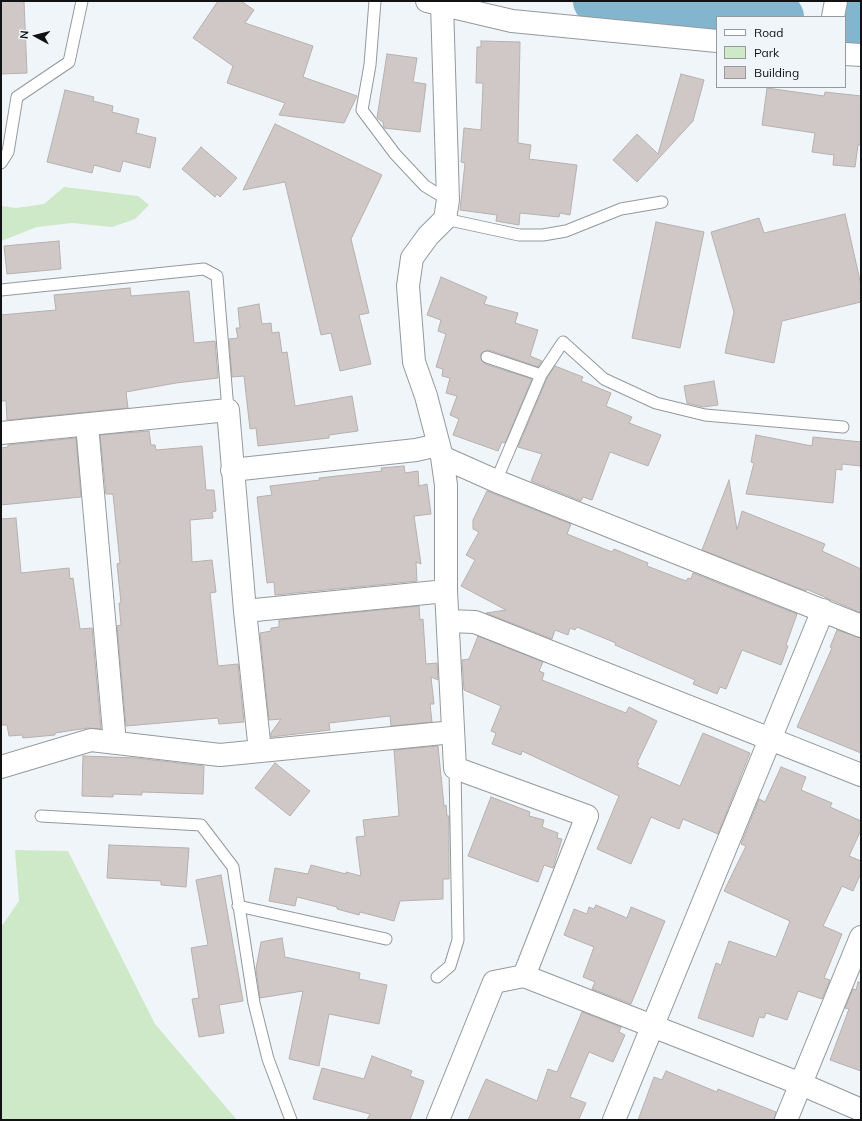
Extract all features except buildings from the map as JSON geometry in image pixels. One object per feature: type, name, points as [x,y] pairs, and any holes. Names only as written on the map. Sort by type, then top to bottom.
[{"type":"street","points":[[524,976],[587,816],[455,768],[446,591],[446,485],[440,451],[426,396],[414,362],[408,286],[412,258],[447,210],[434,2],[512,21],[716,41]]},
{"type":"street","points":[[846,54],[861,55]]},
{"type":"street","points":[[1,433],[228,410],[245,611],[260,751]]},
{"type":"street","points":[[87,425],[115,743]]},
{"type":"street","points":[[232,470],[416,450],[440,451],[496,481],[861,626]]},
{"type":"street","points":[[245,611],[446,591]]},
{"type":"street","points":[[614,1120],[823,610]]},
{"type":"street","points":[[448,621],[475,622],[861,775]]},
{"type":"street","points":[[1,767],[90,740],[220,755],[453,732]]},
{"type":"street","points":[[786,1120],[861,938]]},
{"type":"street","points":[[438,1120],[494,982],[524,976],[801,1084],[861,1110]]},
{"type":"lane","points":[[1,163],[8,152],[17,96],[69,62],[82,1]]},
{"type":"lane","points":[[375,1],[370,64],[362,110],[395,154],[447,210],[519,235],[543,235],[566,231],[621,209],[662,202]]},
{"type":"lane","points":[[1,290],[204,269],[216,276],[228,410]]},
{"type":"lane","points":[[496,481],[541,375],[563,342],[604,379],[656,403],[705,415],[843,427]]},
{"type":"lane","points":[[487,357],[541,375]]},
{"type":"lane","points":[[437,977],[450,966],[458,940],[455,768]]},
{"type":"lane","points":[[41,816],[201,825],[232,868],[254,1004],[268,1059],[291,1120]]},
{"type":"lane","points":[[238,906],[386,939]]},
{"type":"green space","points":[[64,187],[138,196],[149,205],[135,219],[112,227],[72,223],[37,227],[1,241],[1,206],[16,208],[44,204]]},
{"type":"green space","points":[[15,850],[68,851],[155,1024],[237,1120],[1,1120],[1,927],[19,901]]},
{"type":"waterway","points":[[597,1],[722,10],[772,16]]},
{"type":"waterway","points":[[846,25],[861,26]]}]
